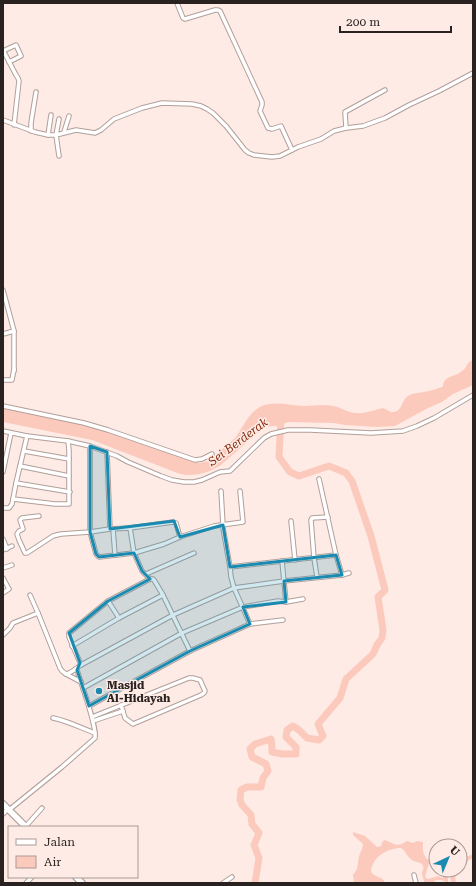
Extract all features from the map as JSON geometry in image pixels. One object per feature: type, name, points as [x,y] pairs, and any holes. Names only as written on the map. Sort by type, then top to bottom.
[{"type":"main road","points":[[3,804],[25,826]]},
{"type":"street","points":[[177,3],[183,18],[185,19],[215,10],[220,11],[262,102],[260,111],[268,128],[272,129],[281,126],[292,150]]},
{"type":"street","points":[[9,62],[21,56],[17,44],[3,50],[9,62],[18,78],[19,81],[14,125]]},
{"type":"street","points":[[3,120],[31,131],[48,135],[56,135],[76,130],[92,134],[97,133],[114,119],[142,108],[162,103],[192,104],[201,106],[213,113],[226,126],[245,150],[254,155],[272,157],[280,156],[321,139],[334,131],[362,126],[385,118],[473,73]]},
{"type":"street","points":[[346,128],[345,112],[385,90]]},
{"type":"street","points":[[31,131],[36,92]]},
{"type":"street","points":[[48,135],[51,115]]},
{"type":"street","points":[[64,132],[69,116]]},
{"type":"street","points":[[59,119],[56,135],[59,156]]},
{"type":"street","points":[[3,290],[14,331],[14,370],[12,380],[3,380]]},
{"type":"street","points":[[3,334],[14,331]]},
{"type":"street","points":[[3,431],[90,446],[172,480],[194,482],[220,472],[230,471],[264,438],[271,434],[288,430],[371,433],[403,431],[434,418],[473,395]]},
{"type":"street","points":[[3,406],[84,423],[194,460],[202,459],[212,454]]},
{"type":"street","points":[[3,472],[11,433]]},
{"type":"street","points":[[3,508],[9,508],[11,506],[27,436]]},
{"type":"street","points":[[13,499],[47,504],[69,503],[68,441]]},
{"type":"street","points":[[90,446],[90,532],[98,557],[134,553],[214,526],[242,523],[244,522],[240,491]]},
{"type":"street","points":[[24,451],[68,459]]},
{"type":"street","points":[[107,452],[111,529],[115,554]]},
{"type":"street","points":[[20,466],[69,476]]},
{"type":"street","points":[[319,478],[336,555],[342,575]]},
{"type":"street","points":[[16,483],[70,492]]},
{"type":"street","points":[[221,491],[223,528],[231,577],[234,588],[250,624]]},
{"type":"street","points":[[39,516],[22,518],[20,520],[22,529],[18,534],[25,553],[31,551],[52,536],[61,534],[130,528],[174,522],[176,523],[180,537]]},
{"type":"street","points":[[317,577],[311,520],[312,518],[328,517]]},
{"type":"street","points":[[291,522],[295,560]]},
{"type":"street","points":[[130,528],[134,553],[142,571],[150,579],[154,580],[163,595],[190,651]]},
{"type":"street","points":[[3,539],[5,549],[12,546]]},
{"type":"street","points":[[146,574],[194,553]]},
{"type":"street","points":[[230,567],[336,555]]},
{"type":"street","points":[[282,561],[286,602]]},
{"type":"street","points":[[3,568],[12,565]]},
{"type":"street","points":[[66,674],[76,670],[81,665],[173,615],[234,588],[349,573]]},
{"type":"street","points":[[3,578],[9,589],[3,593]]},
{"type":"street","points":[[81,665],[72,646],[68,635],[69,633],[108,601],[150,579]]},
{"type":"street","points":[[30,595],[60,668],[66,674],[80,682]]},
{"type":"street","points":[[72,646],[119,618],[163,595]]},
{"type":"street","points":[[83,688],[120,666],[182,633],[243,607],[278,601],[286,602],[303,599]]},
{"type":"street","points":[[108,601],[119,618]]},
{"type":"street","points":[[3,635],[14,623],[38,613]]},
{"type":"street","points":[[88,706],[190,651],[250,624],[283,620]]},
{"type":"street","points":[[3,814],[96,736],[83,688],[76,670]]},
{"type":"street","points":[[92,719],[121,706],[189,678],[200,680],[205,691],[201,695],[133,724],[125,718],[121,706]]},
{"type":"street","points":[[112,711],[123,711]]},
{"type":"street","points":[[54,718],[95,733]]},
{"type":"street","points":[[27,826],[42,808]]},
{"type":"street","points":[[414,875],[416,883]]},
{"type":"street","points":[[223,883],[232,877]]},
{"type":"highlighted area","points":[[90,446],[107,452],[110,529],[174,521],[180,537],[223,525],[230,567],[336,555],[342,575],[284,581],[286,602],[243,607],[250,624],[190,651],[89,706],[77,670],[80,663],[69,633],[108,601],[150,579],[142,571],[134,553],[99,557],[96,554],[90,532]]},
{"type":"water","name":"Sei Berderak","points":[[473,360],[473,385],[453,394],[442,402],[395,426],[377,427],[333,423],[287,422],[278,426],[265,427],[221,465],[196,475],[180,474],[92,440],[3,422],[3,408],[18,410],[25,414],[31,413],[57,418],[68,422],[76,422],[122,437],[133,439],[199,463],[216,457],[225,445],[235,438],[252,413],[265,405],[330,405],[356,413],[383,408],[391,412],[395,412],[400,408],[408,396],[442,387],[448,378],[460,373],[469,362]]},
{"type":"water","points":[[353,832],[365,836],[377,847],[381,846],[382,842],[385,840],[398,845],[407,841],[413,843],[417,841],[423,842],[424,855],[428,859],[425,877],[428,879],[448,878],[449,883],[436,880],[433,883],[425,883],[422,874],[422,864],[410,859],[401,848],[396,848],[381,854],[374,862],[372,867],[371,872],[383,879],[385,883],[354,883],[353,875],[357,869],[363,844],[353,835]]},
{"type":"water","points":[[473,854],[473,858],[468,861],[468,856]]},
{"type":"water","points":[[450,878],[455,878],[456,883],[451,883]]},
{"type":"waterway","points":[[255,883],[259,858],[254,845],[259,833],[252,824],[251,815],[242,805],[240,800],[241,790],[247,787],[261,787],[263,778],[268,771],[266,764],[252,757],[250,749],[255,744],[271,739],[272,752],[296,754],[296,747],[286,737],[287,730],[293,726],[307,738],[319,740],[323,736],[318,724],[340,698],[346,679],[373,654],[382,638],[383,630],[378,597],[385,590],[371,536],[352,481],[346,473],[329,466],[299,476],[290,472],[279,457],[281,416]]},
{"type":"place","name":"Masjid Al-Hidayah","points":[[99,691]]}]
